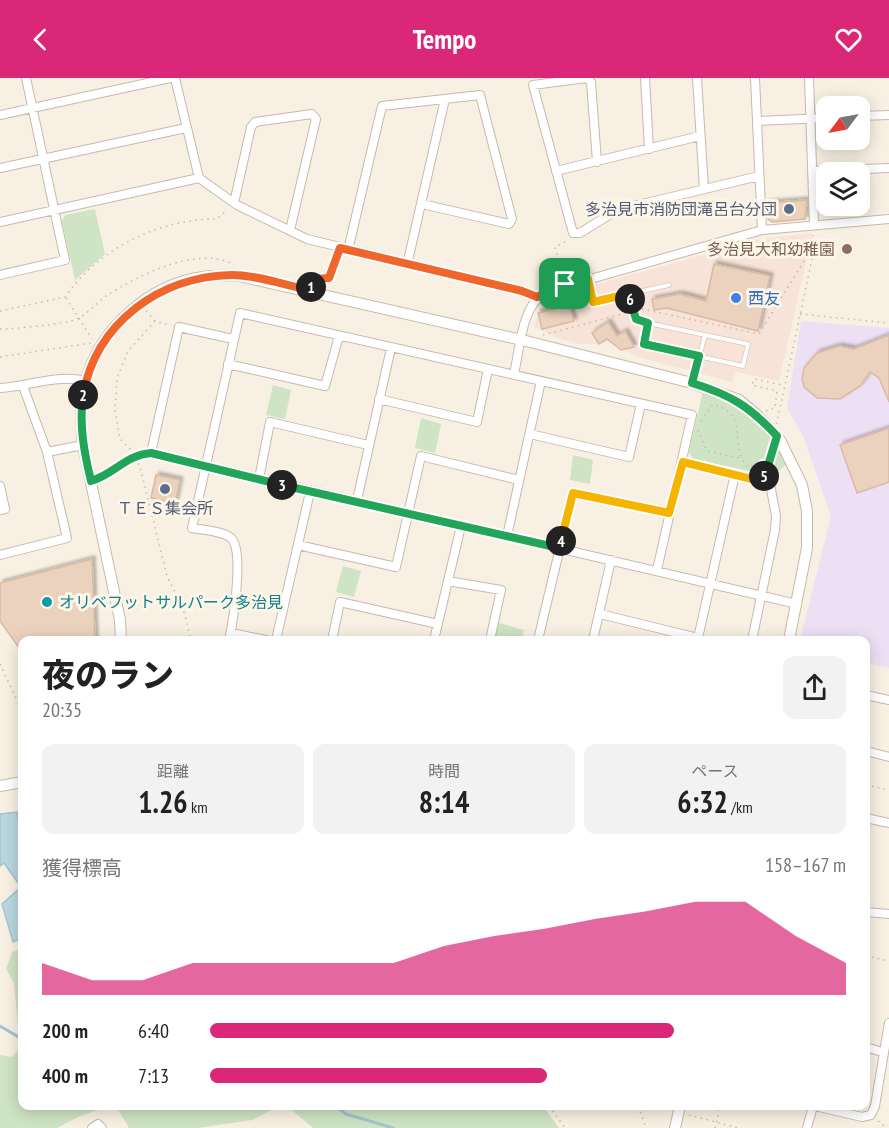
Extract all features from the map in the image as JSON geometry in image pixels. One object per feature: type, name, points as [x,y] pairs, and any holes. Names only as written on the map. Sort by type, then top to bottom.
[{"type":"street","points":[[0,275],[65,260],[26,78]]},
{"type":"street","points":[[0,115],[170,78]]},
{"type":"street","points":[[175,78],[199,178],[234,203],[307,239],[522,291],[537,297]]},
{"type":"street","points":[[597,162],[591,82],[586,78],[533,85],[573,233],[580,233],[617,210],[759,176]]},
{"type":"street","points":[[645,78],[649,149]]},
{"type":"street","points":[[697,78],[704,189]]},
{"type":"street","points":[[755,78],[762,230]]},
{"type":"street","points":[[809,78],[814,224]]},
{"type":"street","points":[[344,249],[382,106],[480,95],[512,219],[509,224],[422,204]]},
{"type":"street","points":[[407,265],[445,99]]},
{"type":"street","points":[[234,203],[251,127],[255,122],[312,114],[316,119],[290,230]]},
{"type":"street","points":[[870,116],[889,115]]},
{"type":"street","points":[[757,121],[816,118]]},
{"type":"street","points":[[0,168],[186,128]]},
{"type":"street","points":[[556,171],[700,136]]},
{"type":"street","points":[[812,171],[889,168]]},
{"type":"street","points":[[0,222],[199,178]]},
{"type":"street","points":[[514,374],[526,320],[537,297],[565,284],[762,230],[889,219]]},
{"type":"street","points":[[122,636],[83,446],[81,417],[86,381],[102,345],[127,313],[178,283],[203,277],[235,275],[522,340],[534,345],[692,383],[739,400],[777,436],[791,458],[802,485],[807,511],[807,548],[790,636]]},
{"type":"street","points":[[230,636],[237,589],[235,547],[226,535],[192,528],[204,465],[240,313],[692,415],[657,570]]},
{"type":"street","points":[[233,339],[179,327],[151,453],[797,604]]},
{"type":"street","points":[[228,364],[325,386],[339,336]]},
{"type":"street","points":[[357,500],[392,348]]},
{"type":"street","points":[[379,399],[477,422],[488,369]]},
{"type":"street","points":[[0,388],[23,386],[65,376],[86,381]]},
{"type":"street","points":[[507,536],[541,381]]},
{"type":"street","points":[[0,555],[67,538],[47,452],[23,386]]},
{"type":"street","points":[[530,434],[629,457],[641,404]]},
{"type":"street","points":[[259,479],[270,422],[368,445]]},
{"type":"street","points":[[47,452],[83,446]]},
{"type":"street","points":[[298,545],[396,567],[421,456],[519,480]]},
{"type":"street","points":[[683,462],[770,484],[776,516],[753,636]]},
{"type":"street","points":[[698,636],[735,474]]},
{"type":"street","points":[[0,486],[6,509],[0,510]]},
{"type":"street","points":[[277,636],[310,492]]},
{"type":"street","points":[[539,636],[573,493],[669,513]]},
{"type":"street","points":[[436,636],[461,526]]},
{"type":"street","points":[[594,636],[611,560]]},
{"type":"street","points":[[448,581],[501,590],[491,636]]},
{"type":"street","points":[[333,636],[340,602],[438,624]]},
{"type":"street","points":[[600,614],[690,636]]},
{"type":"street","points":[[870,696],[889,700]]},
{"type":"street","points":[[870,752],[889,757]]},
{"type":"street","points":[[0,786],[18,783]]},
{"type":"street","points":[[870,819],[889,823]]},
{"type":"street","points":[[870,912],[889,914]]},
{"type":"street","points":[[831,1110],[862,1117],[871,1115],[875,1106],[882,1052],[889,1023]]},
{"type":"street","points":[[870,1048],[882,1052]]},
{"type":"street","points":[[675,1128],[679,1110]]},
{"type":"street","points":[[807,1128],[813,1110]]},
{"type":"street","points":[[92,1128],[98,1124],[102,1128]]},
{"type":"lane","points":[[588,279],[593,302],[669,285]]},
{"type":"lane","points":[[628,294],[636,319],[748,344],[743,366],[644,344],[648,323]]},
{"type":"lane","points":[[692,383],[705,335]]},
{"type":"path","points":[[0,310],[65,297],[72,287],[118,247],[155,228],[190,219],[217,219],[234,203]]},
{"type":"path","points":[[740,458],[707,451],[697,429],[705,413],[713,404],[726,408],[736,417],[740,458],[747,467],[763,465],[768,459],[812,258],[814,224]]},
{"type":"path","points":[[565,284],[555,247],[565,244],[573,233]]},
{"type":"path","points":[[309,290],[315,279],[329,278],[344,249]]},
{"type":"path","points":[[534,345],[536,337],[642,309],[759,334],[806,258],[812,258]]},
{"type":"path","points":[[0,329],[77,319],[132,280],[149,271],[172,265],[199,259],[215,260],[234,264],[235,275]]},
{"type":"path","points":[[0,357],[94,343],[65,297]]},
{"type":"path","points":[[140,304],[155,321],[179,327]]},
{"type":"path","points":[[800,314],[889,323]]},
{"type":"path","points":[[155,321],[128,351],[117,378],[115,410],[120,439],[135,454],[167,576],[183,608],[190,636]]},
{"type":"path","points":[[756,414],[775,408],[777,391],[752,385],[754,379],[783,385]]},
{"type":"path","points":[[763,465],[767,469],[777,436]]},
{"type":"path","points":[[91,481],[103,477],[135,454],[151,453]]},
{"type":"path","points":[[763,465],[764,482]]},
{"type":"path","points":[[0,664],[18,702]]},
{"type":"path","points":[[870,786],[889,790]]},
{"type":"path","points":[[870,957],[889,961]]},
{"type":"path","points":[[552,1110],[565,1128]]},
{"type":"path","points":[[640,1110],[646,1128]]},
{"type":"path","points":[[682,1110],[738,1128]]},
{"type":"path","points":[[715,1128],[719,1110]]},
{"type":"path","points":[[871,1115],[887,1128]]},
{"type":"shaded area","points":[[810,233],[812,236],[779,381],[736,372],[732,382],[638,357],[605,340],[598,344],[581,344],[563,340],[534,327],[540,309],[557,295],[761,239]]},
{"type":"shaded area","points":[[801,321],[889,328],[889,668],[870,664],[870,636],[801,636],[831,516],[803,436],[787,408]]},
{"type":"green space","points":[[95,209],[105,254],[75,280],[62,221],[65,215]]},
{"type":"green space","points":[[273,385],[291,390],[285,419],[266,415]]},
{"type":"green space","points":[[703,391],[730,403],[753,419],[772,439],[788,463],[772,476],[693,459],[689,452]]},
{"type":"green space","points":[[421,418],[441,424],[435,453],[415,448]]},
{"type":"green space","points":[[573,455],[593,460],[590,484],[570,480]]},
{"type":"green space","points":[[343,566],[361,571],[354,597],[336,592]]},
{"type":"green space","points":[[496,622],[524,630],[523,636],[493,636]]},
{"type":"green space","points":[[18,950],[18,1026],[14,983],[6,969],[12,952]]},
{"type":"green space","points":[[18,1050],[18,1110],[98,1110],[57,1128],[0,1128],[0,1055],[12,1057]]},
{"type":"green space","points":[[118,1110],[271,1110],[252,1120],[198,1128],[129,1128]]},
{"type":"green space","points":[[292,1110],[546,1110],[559,1128],[313,1128]]},
{"type":"water","points":[[17,812],[18,883],[4,863],[0,866],[0,814]]},
{"type":"water","points":[[18,890],[18,940],[13,942],[2,904]]},
{"type":"building","name":"多治見市消防団滝呂台分団","points":[[807,200],[805,219],[772,222],[768,219],[767,203]]},
{"type":"building","name":"西友","points":[[714,264],[770,276],[758,331],[667,308],[654,310],[652,299],[680,294],[706,301]]},
{"type":"building","points":[[567,298],[574,321],[542,329],[538,313],[555,309],[553,302]]},
{"type":"building","points":[[608,322],[617,336],[625,331],[634,347],[621,350],[607,339],[599,344],[592,333]]},
{"type":"building","points":[[889,335],[889,402],[879,378],[870,372],[860,386],[840,399],[817,398],[804,387],[802,379],[804,368],[817,353],[839,346],[854,349]]},
{"type":"building","points":[[889,428],[889,482],[857,493],[840,445]]},
{"type":"building","name":"ＴＥＳ集会所","points":[[156,475],[180,480],[175,503],[151,498]]},
{"type":"building","name":"オリベフットサルパーク多治見","points":[[92,559],[95,636],[18,636],[18,646],[0,621],[0,583]]},
{"type":"waterway","points":[[0,1026],[18,1037]]},
{"type":"waterway","points":[[340,1110],[346,1114],[393,1128]]},
{"type":"place","name":"多治見市消防団滝呂台分団","points":[[789,209]]},
{"type":"place","name":"多治見大和幼稚園","points":[[847,249]]},
{"type":"place","name":"西友","points":[[736,298]]},
{"type":"place","name":"ＴＥＳ集会所","points":[[165,489]]},
{"type":"place","name":"オリベフットサルパーク多治見","points":[[47,602]]},
{"type":"route","points":[[340,248],[522,291],[537,297],[565,284],[588,279],[593,302],[628,294],[636,319],[648,323],[644,344],[699,356],[692,383],[717,390],[739,400],[777,436],[767,469],[763,465],[764,482],[683,462],[669,513],[573,493],[559,548],[357,500],[310,492],[151,453],[135,454],[103,477],[91,481],[83,446],[81,417],[86,381],[91,367],[102,345],[127,313],[170,286],[203,277],[235,275],[309,290],[315,279],[329,278],[340,248]]}]
